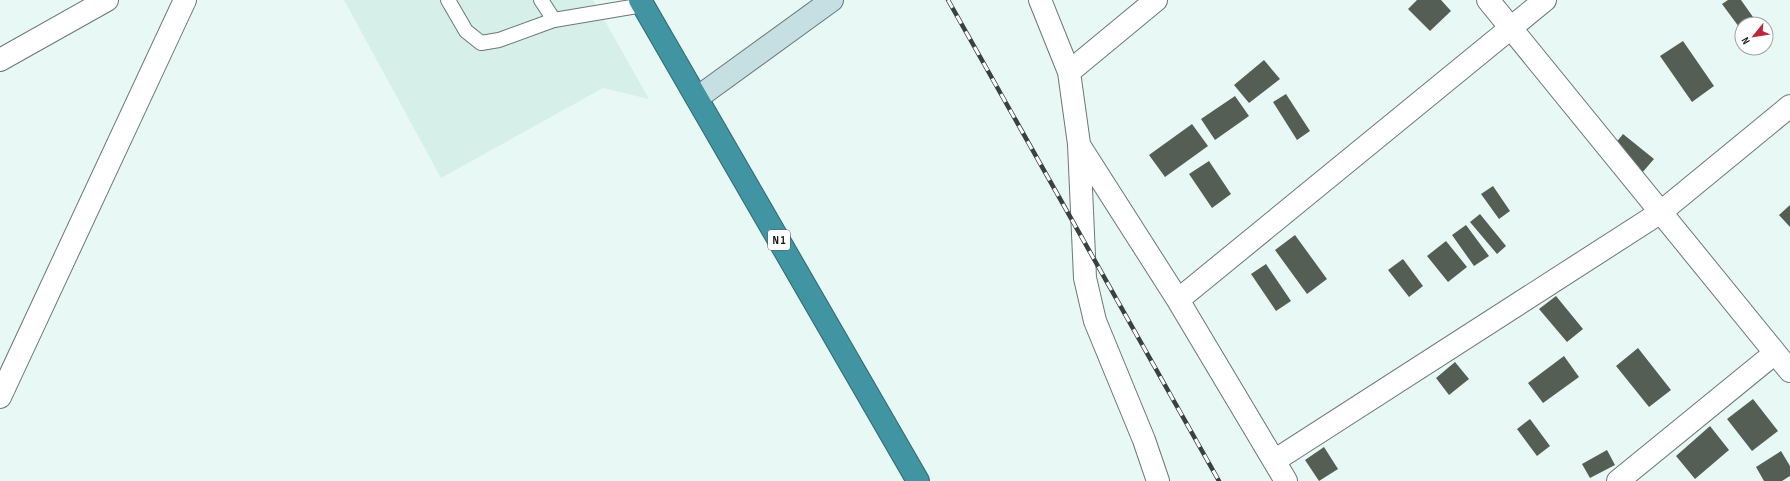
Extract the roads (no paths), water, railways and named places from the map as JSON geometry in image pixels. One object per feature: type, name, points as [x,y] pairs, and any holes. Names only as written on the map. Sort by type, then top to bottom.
[{"type":"highway","name":"N 1","points":[[641,2],[918,481]]},
{"type":"street","points":[[0,60],[107,0]]},
{"type":"street","points":[[0,398],[185,0]]},
{"type":"street","points":[[697,98],[832,0]]},
{"type":"street","points":[[1040,0],[1069,72],[1079,144],[1084,278],[1095,320],[1144,440],[1158,481]]},
{"type":"street","points":[[1069,72],[1156,0]]},
{"type":"street","points":[[1488,0],[1790,371]]},
{"type":"street","points":[[1178,300],[1544,0]]},
{"type":"street","points":[[1274,461],[1661,212],[1790,106]]},
{"type":"street","points":[[1079,144],[1178,300],[1286,481]]},
{"type":"street","points":[[1618,481],[1775,353]]},
{"type":"lane","points":[[448,0],[466,31],[481,43],[499,40],[554,20],[641,2]]},
{"type":"lane","points":[[541,0],[554,20]]},
{"type":"railway","points":[[948,0],[1219,481]]}]
